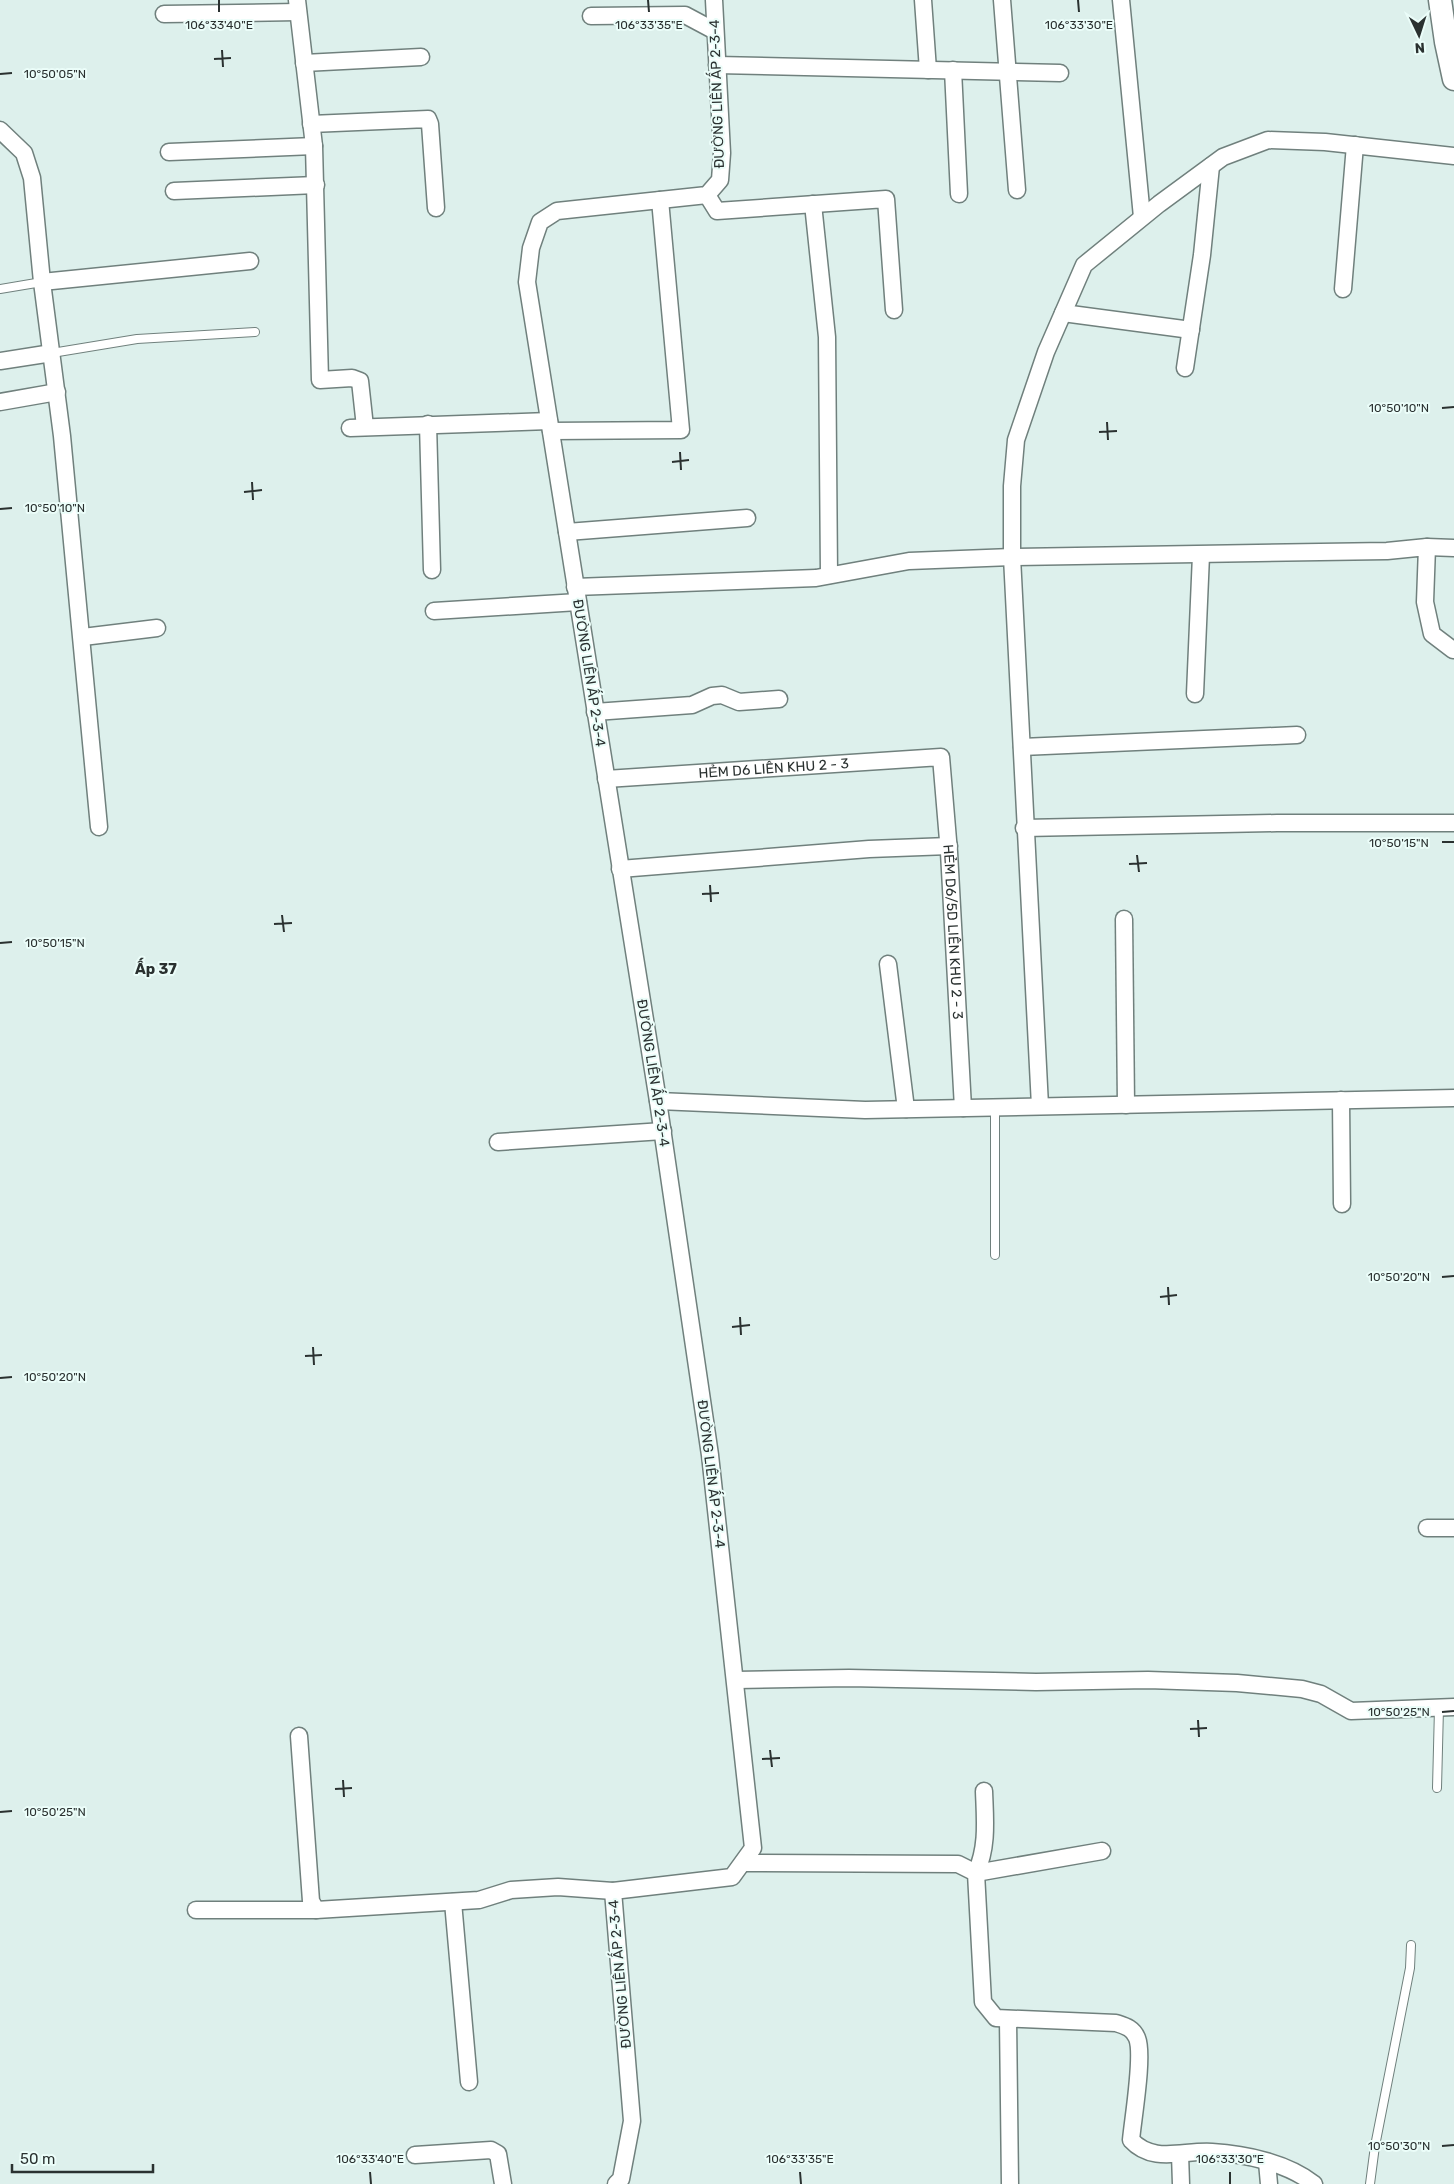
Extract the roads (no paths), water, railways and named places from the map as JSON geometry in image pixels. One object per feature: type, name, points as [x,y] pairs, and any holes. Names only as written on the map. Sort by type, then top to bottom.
[{"type":"street","name":"ĐƯỜNG LIÊN ẤP 2-3-4","points":[[616,2184],[621,2178],[632,2122],[613,1891],[732,1877],[753,1848],[710,1456],[663,1131],[528,282],[531,248],[540,222],[558,211],[707,195],[720,180],[722,153],[714,0]]},
{"type":"street","points":[[923,0],[928,70]]},
{"type":"street","points":[[1002,0],[1006,72],[1017,190]]},
{"type":"street","points":[[1121,0],[1142,217]]},
{"type":"street","points":[[1440,0],[1454,79]]},
{"type":"street","points":[[164,14],[298,6],[314,146],[320,380],[352,378],[360,381],[358,428],[428,424],[681,430],[660,200]]},
{"type":"street","points":[[590,16],[685,15],[715,30]]},
{"type":"street","points":[[304,63],[421,57]]},
{"type":"street","points":[[717,64],[1060,73]]},
{"type":"street","points":[[952,70],[959,194]]},
{"type":"street","points":[[311,124],[428,119],[430,124],[436,208]]},
{"type":"street","points":[[0,130],[24,153],[29,170],[57,392],[83,637],[100,827]]},
{"type":"street","points":[[1040,1106],[1024,828],[1022,747],[1012,557],[1012,486],[1016,440],[1046,352],[1084,265],[1142,217],[1223,157],[1268,140],[1356,145],[1454,156]]},
{"type":"street","points":[[1343,289],[1356,145]]},
{"type":"street","points":[[169,152],[314,146]]},
{"type":"street","points":[[1186,368],[1211,166]]},
{"type":"street","points":[[174,191],[316,185]]},
{"type":"street","points":[[707,195],[717,211],[893,198],[894,310]]},
{"type":"street","points":[[813,204],[827,337],[830,575]]},
{"type":"street","points":[[42,282],[250,260]]},
{"type":"street","points":[[1063,313],[1191,330]]},
{"type":"street","points":[[0,361],[52,352]]},
{"type":"street","points":[[0,402],[57,392]]},
{"type":"street","points":[[428,424],[432,570]]},
{"type":"street","points":[[567,532],[747,518]]},
{"type":"street","points":[[434,611],[577,595],[816,578],[909,561],[1012,557],[1387,551],[1427,547],[1454,548]]},
{"type":"street","points":[[1427,547],[1425,602],[1432,634],[1453,650]]},
{"type":"street","points":[[1195,694],[1201,555]]},
{"type":"street","points":[[83,637],[157,628]]},
{"type":"street","points":[[595,712],[692,705],[712,696],[722,695],[739,702],[779,699]]},
{"type":"street","points":[[1022,747],[1297,734]]},
{"type":"street","name":"HẺM D6 LIÊN KHU 2 - 3","points":[[606,778],[942,757]]},
{"type":"street","name":"HẺM D6/5D LIÊN KHU 2 - 3","points":[[942,757],[949,846],[963,1108]]},
{"type":"street","points":[[1024,828],[1277,823],[1454,823]]},
{"type":"street","points":[[620,869],[869,849],[949,846]]},
{"type":"street","points":[[1124,919],[1126,1105]]},
{"type":"street","points":[[888,964],[906,1109]]},
{"type":"street","points":[[658,1102],[865,1110],[1454,1098]]},
{"type":"street","points":[[1341,1100],[1342,1204]]},
{"type":"street","points":[[498,1142],[663,1131]]},
{"type":"street","points":[[1428,1528],[1454,1528]]},
{"type":"street","points":[[736,1680],[849,1678],[1036,1682],[1148,1680],[1237,1683],[1302,1689],[1321,1694],[1351,1711],[1446,1707]]},
{"type":"street","points":[[299,1736],[311,1901],[316,1910]]},
{"type":"street","points":[[984,1790],[986,1839],[984,1856],[976,1873],[983,2002],[996,2018],[1116,2023],[1130,2027],[1138,2038],[1139,2056],[1131,2140],[1140,2150],[1162,2155],[1211,2152],[1257,2158],[1306,2177],[1314,2184]]},
{"type":"street","points":[[743,1863],[958,1864],[976,1873],[1102,1851]]},
{"type":"street","points":[[196,1910],[316,1910],[453,1902],[479,1900],[511,1890],[549,1887],[594,1888],[613,1891]]},
{"type":"street","points":[[453,1902],[469,2082]]},
{"type":"street","points":[[1008,2019],[1010,2184]]},
{"type":"street","points":[[415,2155],[491,2150],[498,2154],[503,2184]]},
{"type":"street","points":[[1180,2154],[1181,2184]]},
{"type":"street","points":[[1267,2162],[1269,2184]]},
{"type":"lane","points":[[0,289],[42,282]]},
{"type":"lane","points":[[52,352],[138,339],[255,332]]},
{"type":"lane","points":[[995,1107],[996,1255]]},
{"type":"lane","points":[[1437,1788],[1446,1707]]},
{"type":"lane","points":[[1370,2184],[1375,2146],[1406,1987],[1411,1945]]},
{"type":"district","name":"Ấp 37","points":[[156,969]]}]
